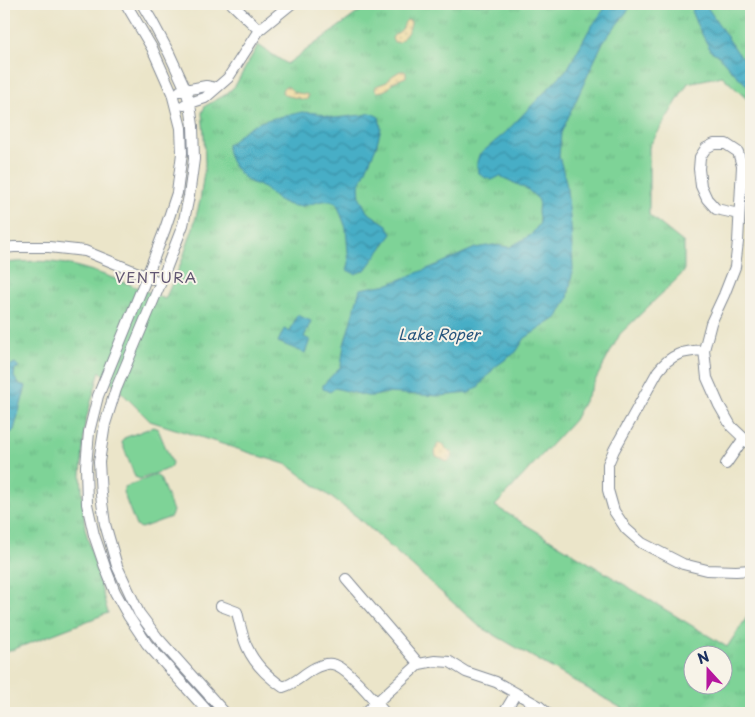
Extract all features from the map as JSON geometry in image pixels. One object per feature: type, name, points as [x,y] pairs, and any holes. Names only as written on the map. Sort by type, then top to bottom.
[{"type":"street","points":[[126,4],[152,48],[172,93],[181,128],[182,153],[177,192],[165,229],[98,396],[89,432],[86,466],[88,504],[94,535],[115,592],[129,617],[155,654],[209,713]]},
{"type":"street","points":[[142,4],[169,53],[186,90],[193,126],[194,159],[190,196],[183,225],[116,389],[105,424],[99,462],[101,495],[105,524],[117,566],[139,613],[160,640],[225,713]]},
{"type":"street","points":[[232,4],[259,30]]},
{"type":"street","points":[[175,106],[190,104],[205,98],[228,78],[259,30],[291,4]]},
{"type":"street","points":[[172,93],[206,86],[216,88]]},
{"type":"street","points":[[726,464],[748,442],[731,426],[719,405],[707,378],[704,350],[711,323],[735,267],[738,242],[742,166],[738,152],[726,144],[714,144],[706,148],[700,157],[701,186],[707,199],[716,209],[739,214]]},
{"type":"street","points":[[4,248],[14,246],[49,247],[85,252],[160,282]]},
{"type":"street","points":[[704,350],[686,351],[676,355],[664,363],[658,371],[608,464],[608,490],[614,511],[626,529],[642,543],[683,564],[707,570],[736,572],[751,570]]},
{"type":"street","points":[[346,579],[419,664]]},
{"type":"street","points":[[221,606],[237,612],[246,646],[256,663],[283,687],[292,684],[321,665],[333,664],[345,670],[385,713]]},
{"type":"street","points":[[147,644],[160,640]]},
{"type":"street","points":[[155,654],[160,640]]},
{"type":"street","points":[[365,713],[419,664],[435,661],[450,662],[466,672],[496,682],[539,706],[547,713]]},
{"type":"street","points":[[504,713],[516,693]]},
{"type":"green space","points":[[370,4],[751,4],[751,103],[722,76],[688,83],[649,147],[649,215],[684,243],[684,272],[620,334],[574,420],[495,506],[722,644],[682,644],[682,694],[732,694],[732,644],[729,644],[751,611],[751,713],[630,713],[479,626],[356,516],[288,465],[150,421],[100,371],[85,423],[81,475],[85,528],[108,613],[4,653],[4,263],[35,261],[66,264],[104,275],[165,299],[180,266],[200,201],[205,164],[202,113],[205,106],[225,95],[235,86],[258,45],[287,64]]},
{"type":"green space","points":[[153,427],[158,429],[172,463],[170,468],[140,479],[135,477],[122,443],[124,438]]},
{"type":"green space","points":[[155,475],[160,478],[173,511],[171,517],[141,528],[136,526],[123,492],[125,487]]},
{"type":"sand","points":[[407,20],[411,21],[409,30],[399,42],[394,42],[393,37],[402,29]]},
{"type":"sand","points":[[400,71],[406,72],[406,77],[393,82],[389,88],[383,91],[377,92],[375,90],[376,86],[387,82]]},
{"type":"sand","points":[[286,86],[294,92],[308,95],[308,98],[306,100],[284,95],[282,92]]},
{"type":"sand","points":[[439,443],[452,453],[451,459],[447,462],[436,456],[435,453]]},
{"type":"water","name":"Lake Roper","points":[[608,4],[633,4],[603,42],[561,133],[559,156],[566,182],[573,269],[568,298],[558,317],[525,338],[516,352],[495,367],[479,386],[469,393],[440,396],[386,393],[367,396],[335,388],[330,392],[323,389],[323,385],[341,366],[344,345],[360,289],[389,284],[475,248],[493,245],[510,247],[531,235],[540,223],[538,212],[539,200],[527,189],[500,176],[492,180],[484,177],[479,173],[477,167],[479,155],[505,133],[568,68],[589,30]]},
{"type":"water","points":[[687,4],[705,4],[738,53],[751,65],[751,89],[718,55],[711,51],[696,23],[692,13],[693,8]]},
{"type":"water","points":[[302,112],[317,113],[334,118],[371,113],[379,117],[381,128],[376,147],[359,186],[360,198],[367,212],[387,225],[392,234],[365,270],[355,274],[347,270],[349,264],[346,228],[337,204],[322,201],[293,206],[284,203],[243,176],[231,162],[229,156],[227,145],[251,126],[265,120]]},
{"type":"water","points":[[297,315],[311,321],[304,337],[310,340],[305,353],[278,342],[284,329],[290,332]]},
{"type":"water","points":[[15,363],[19,367],[15,369],[14,377],[19,384],[26,386],[14,430],[4,437],[4,369]]},
{"type":"district","name":"VENTURA","points":[[156,276]]}]
